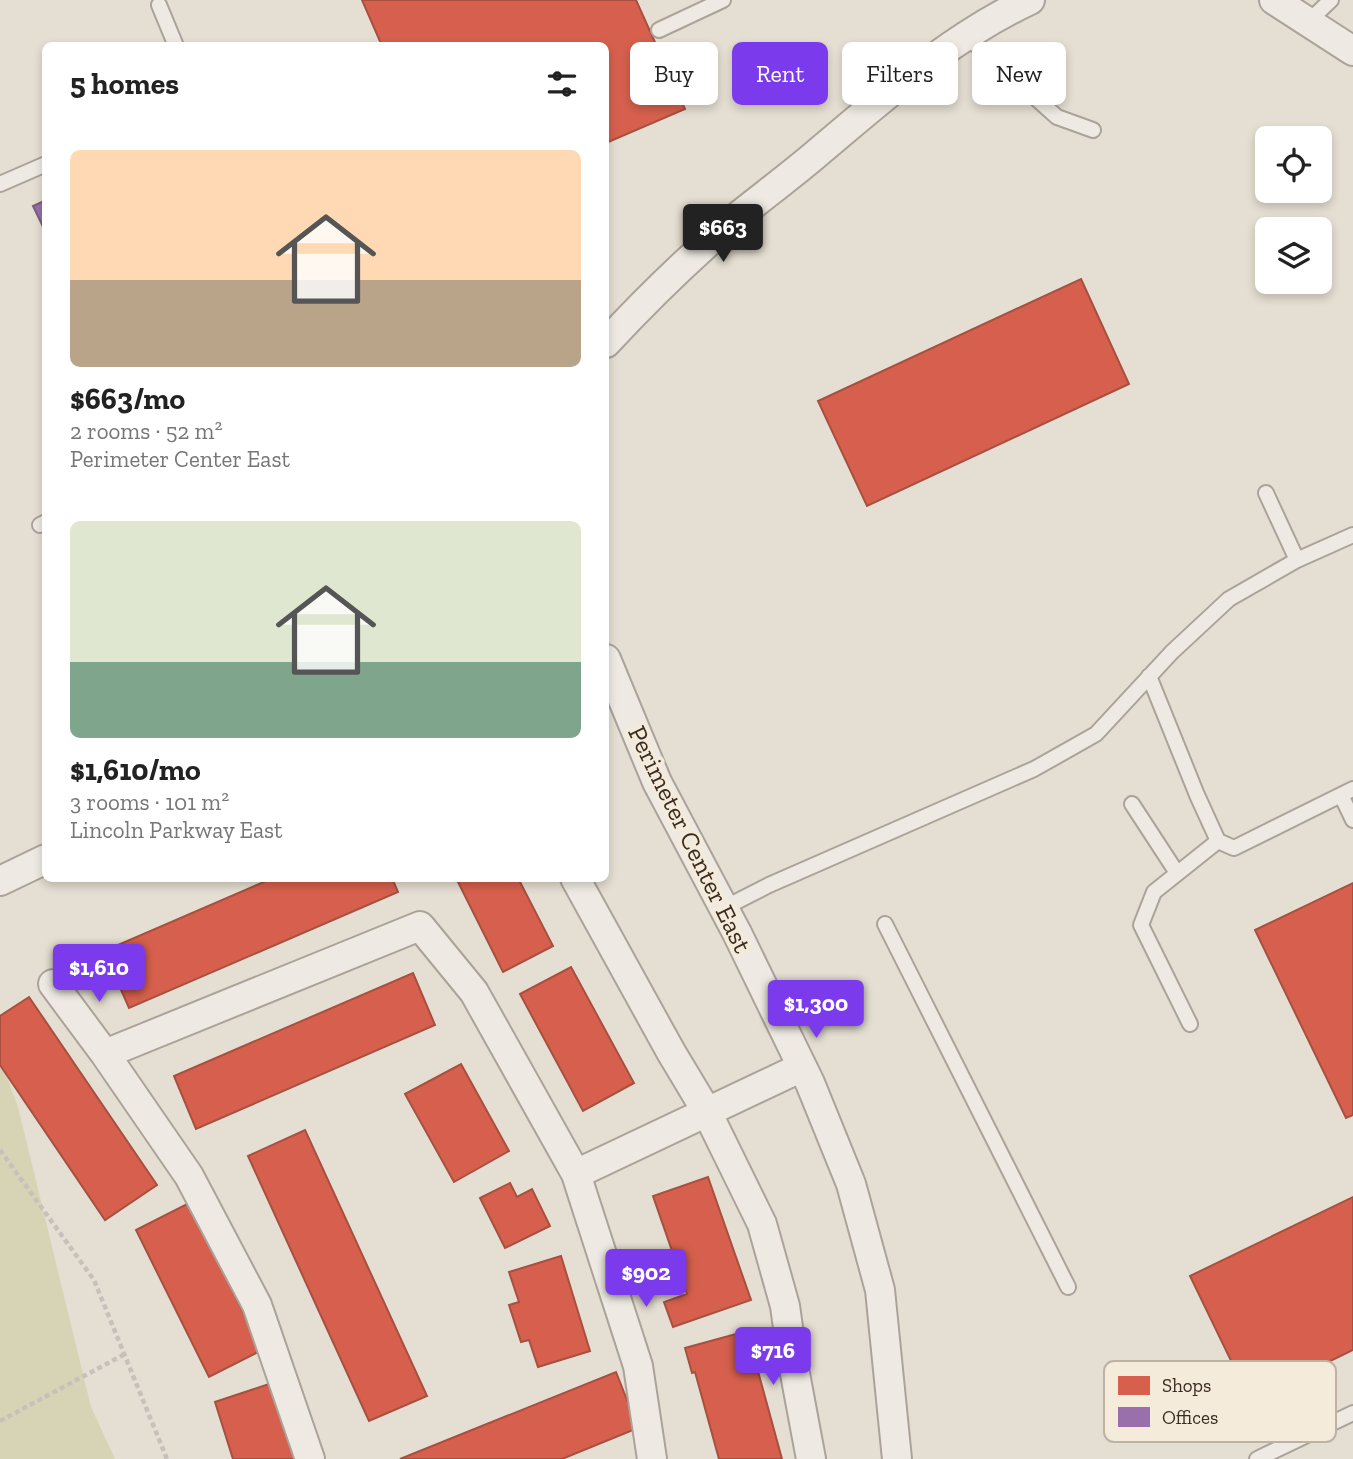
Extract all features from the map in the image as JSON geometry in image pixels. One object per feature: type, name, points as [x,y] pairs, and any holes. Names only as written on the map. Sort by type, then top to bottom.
[{"type":"street","points":[[609,340],[646,301],[736,219],[893,89],[965,35],[1030,0]]},
{"type":"street","points":[[1274,0],[1353,51]]},
{"type":"street","name":"Perimeter Center East","points":[[609,666],[657,782],[724,908],[802,1067],[851,1184],[880,1290],[897,1459]]},
{"type":"street","points":[[0,881],[42,861]]},
{"type":"street","points":[[577,882],[707,1112],[762,1224],[785,1306],[811,1459]]},
{"type":"street","points":[[106,1054],[421,926],[474,992],[576,1174],[638,1366],[652,1459]]},
{"type":"street","points":[[53,984],[106,1054],[189,1176],[257,1305],[310,1459]]},
{"type":"street","points":[[576,1174],[802,1067]]},
{"type":"lane","points":[[659,30],[723,0]]},
{"type":"lane","points":[[1309,21],[1331,0]]},
{"type":"lane","points":[[159,5],[174,42]]},
{"type":"lane","points":[[965,35],[1057,117],[1093,130]]},
{"type":"lane","points":[[0,184],[42,165]]},
{"type":"lane","points":[[1266,493],[1297,560]]},
{"type":"lane","points":[[724,908],[769,885],[1034,769],[1096,734],[1172,652],[1229,599],[1297,560],[1353,535]]},
{"type":"lane","points":[[1149,676],[1218,841],[1234,848],[1347,792],[1353,820]]},
{"type":"lane","points":[[1132,804],[1177,873]]},
{"type":"lane","points":[[1190,1024],[1141,926],[1154,892],[1218,841]]},
{"type":"lane","points":[[885,924],[1068,1287]]},
{"type":"lane","points":[[1336,1421],[1353,1413]]},
{"type":"lane","points":[[1257,1459],[1292,1442]]},
{"type":"path","points":[[0,1150],[94,1280],[167,1459]]},
{"type":"path","points":[[0,1421],[125,1354]]},
{"type":"shaded area","points":[[0,1058],[18,1107],[91,1407],[115,1459],[0,1459]]},
{"type":"building: Shops","points":[[362,0],[636,0],[655,42],[630,42],[630,105],[683,105],[685,109],[609,142],[609,42],[380,42]]},
{"type":"building: Shops","points":[[1081,279],[1129,384],[867,506],[818,401]]},
{"type":"building: Shops","points":[[264,882],[394,882],[398,892],[129,1008],[104,951]]},
{"type":"building: Shops","points":[[458,882],[520,882],[553,946],[503,972]]},
{"type":"building: Shops","points":[[1353,883],[1353,1115],[1346,1118],[1255,930]]},
{"type":"building: Shops","points":[[571,967],[634,1083],[583,1111],[520,994]]},
{"type":"building: Shops","points":[[413,973],[435,1025],[196,1129],[174,1076]]},
{"type":"building: Shops","points":[[29,997],[157,1185],[105,1220],[0,1065],[0,1016]]},
{"type":"building: Shops","points":[[461,1064],[509,1151],[454,1182],[405,1094]]},
{"type":"building: Shops","points":[[305,1130],[427,1396],[369,1421],[248,1156]]},
{"type":"building: Shops","points":[[708,1177],[751,1300],[673,1327],[664,1302],[687,1294],[653,1196]]},
{"type":"building: Shops","points":[[510,1183],[517,1197],[532,1189],[550,1226],[505,1248],[480,1198]]},
{"type":"building: Shops","points":[[1353,1197],[1353,1350],[1330,1361],[1231,1361],[1190,1276]]},
{"type":"building: Shops","points":[[189,1203],[262,1350],[209,1377],[136,1230]]},
{"type":"building: Shops","points":[[561,1256],[590,1351],[538,1367],[529,1340],[521,1342],[509,1305],[519,1302],[509,1272]]},
{"type":"building: Shops","points":[[747,1331],[782,1459],[719,1459],[695,1372],[692,1373],[685,1348]]},
{"type":"building: Shops","points":[[616,1372],[638,1428],[562,1459],[400,1459]]},
{"type":"building: Shops","points":[[272,1383],[297,1459],[233,1459],[215,1402]]},
{"type":"building: Offices","points":[[42,202],[42,225],[33,206]]}]
